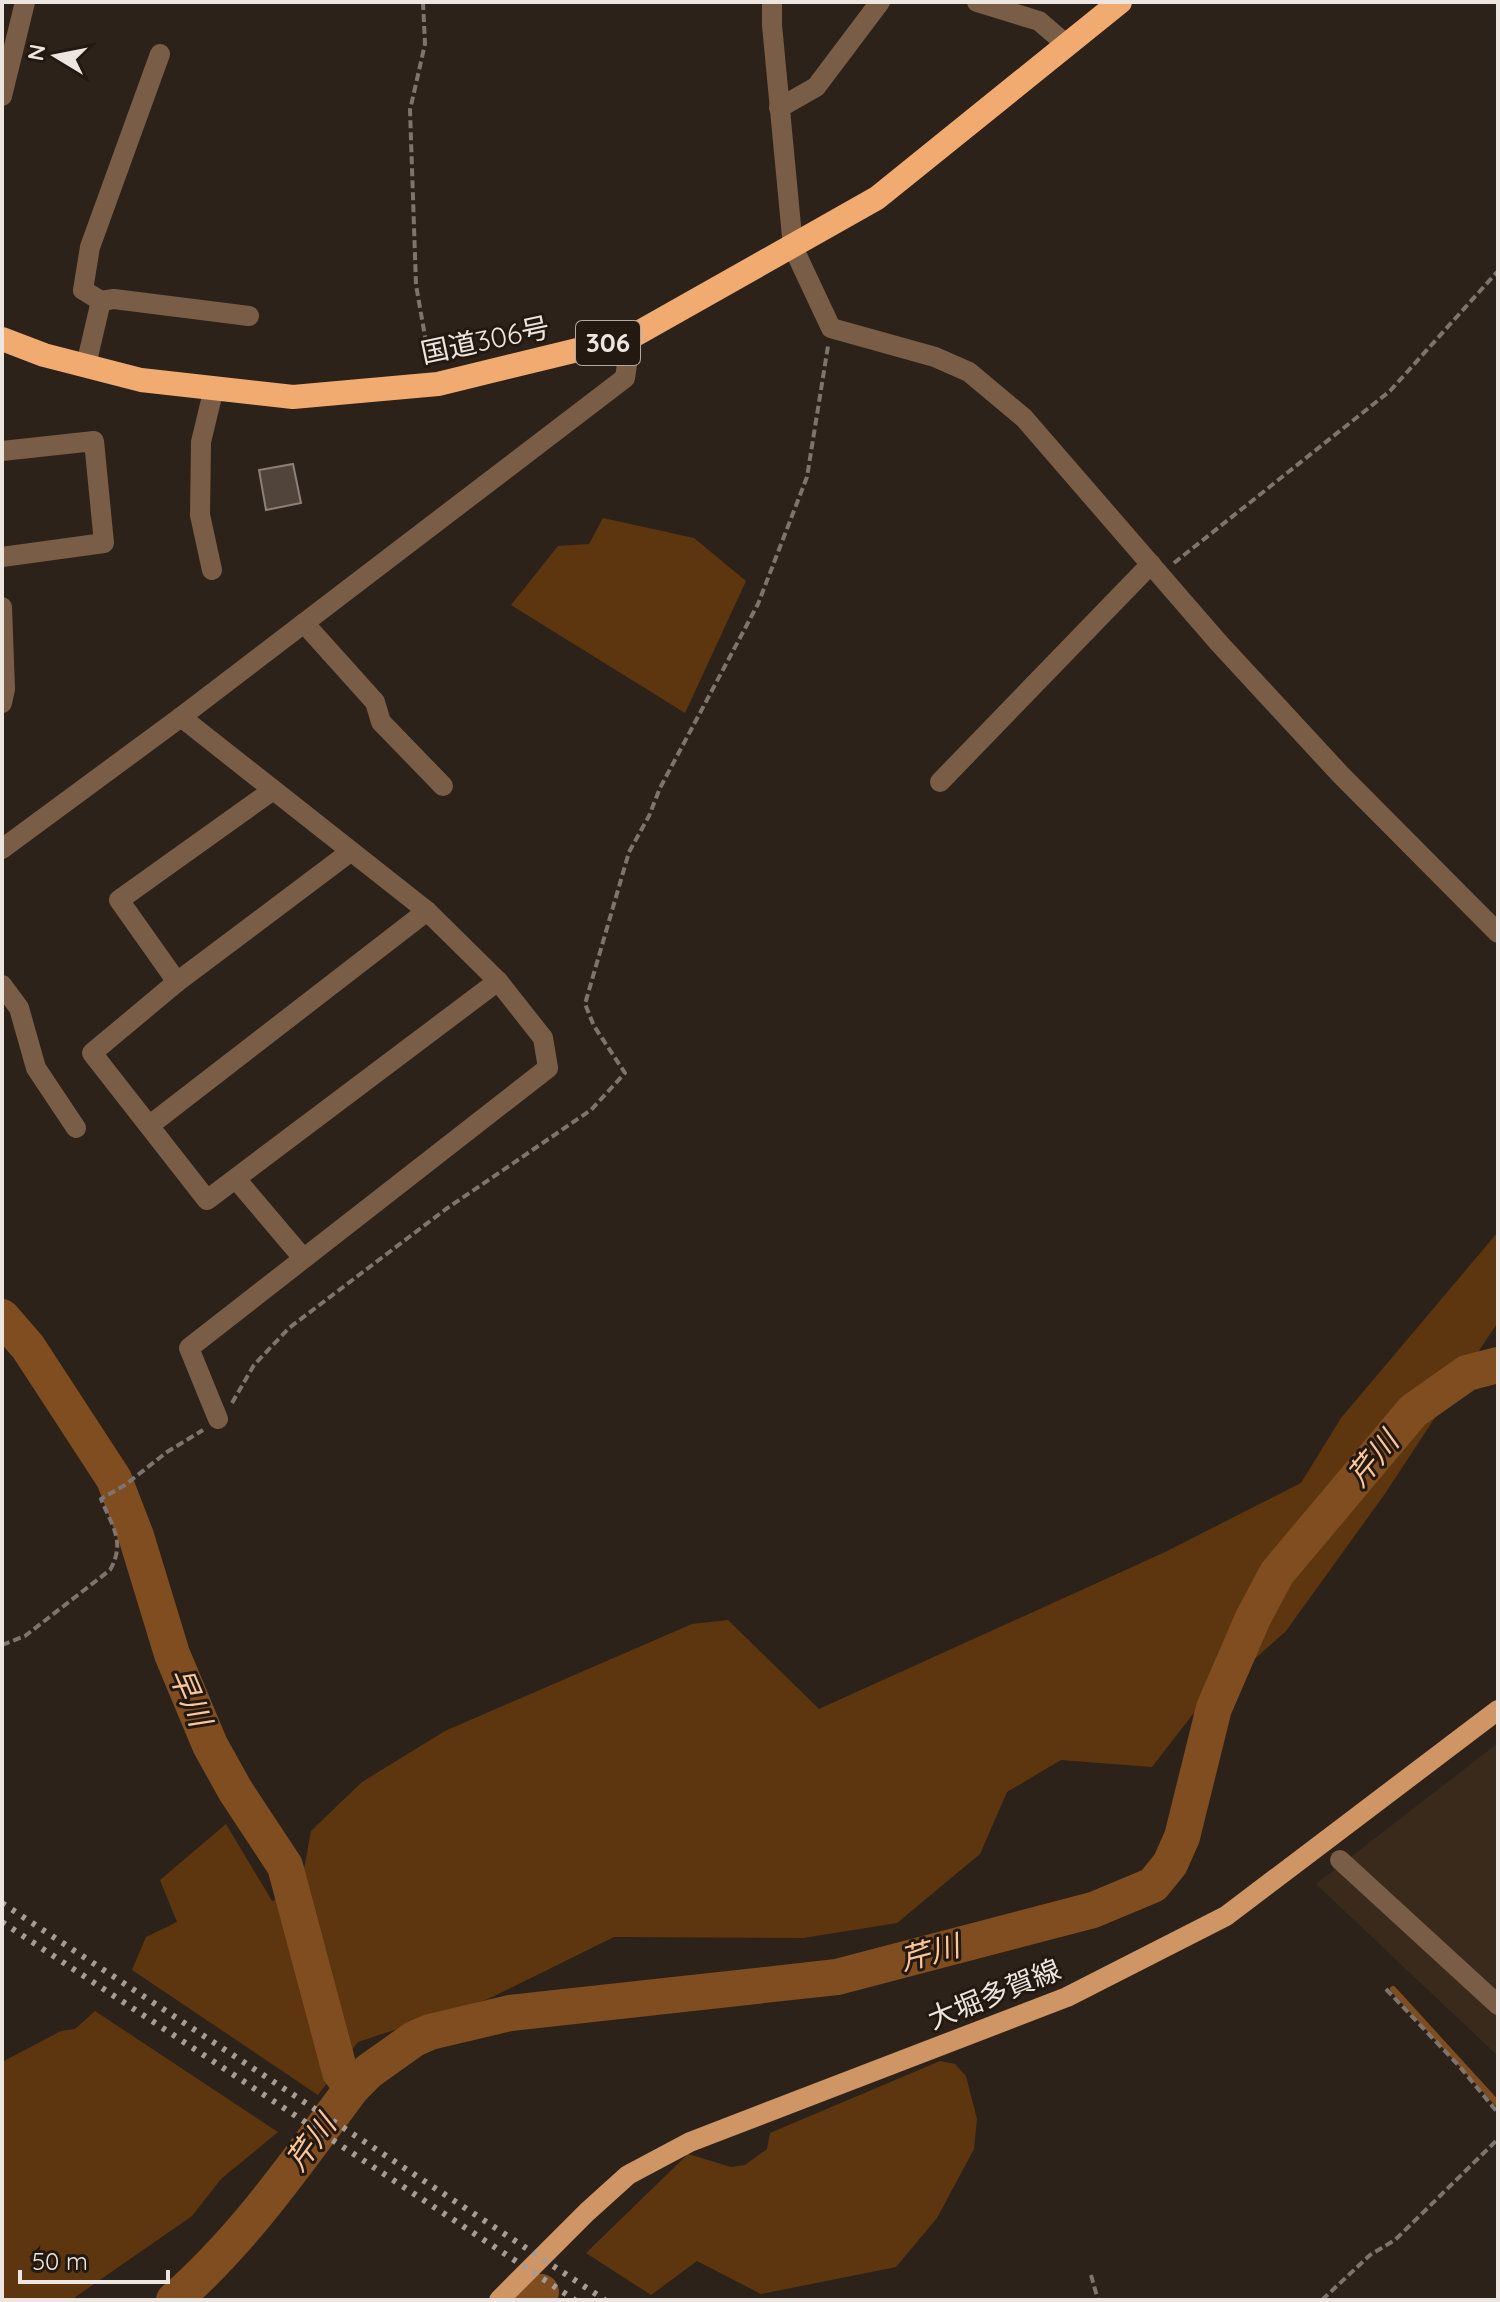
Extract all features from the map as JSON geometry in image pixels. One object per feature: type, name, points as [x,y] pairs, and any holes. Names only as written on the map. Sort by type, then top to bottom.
[{"type":"highway","name":"国道306号","points":[[2,339],[44,355],[141,380],[293,397],[438,384],[631,337],[877,198],[1120,2]]},
{"type":"main road","name":"大堀多賀線","points":[[499,2300],[628,2175],[690,2142],[1067,1997],[1226,1916],[1498,1710]]},
{"type":"street","points":[[2,96],[25,2]]},
{"type":"street","points":[[772,2],[793,247],[831,328],[935,357],[969,372],[1024,418],[1340,774],[1498,933]]},
{"type":"street","points":[[779,108],[816,87],[880,2]]},
{"type":"street","points":[[977,2],[1039,21],[1067,45]]},
{"type":"street","points":[[160,54],[90,247],[83,290],[101,301],[114,299],[249,316]]},
{"type":"street","points":[[86,365],[101,301]]},
{"type":"street","points":[[2,849],[181,717],[625,378],[631,337]]},
{"type":"street","points":[[212,570],[200,515],[201,442],[214,388]]},
{"type":"street","points":[[2,451],[94,441],[104,543],[2,557]]},
{"type":"street","points":[[940,782],[1156,569]]},
{"type":"street","points":[[2,607],[5,689],[2,703]]},
{"type":"street","points":[[304,623],[375,702],[381,722],[443,786]]},
{"type":"street","points":[[181,717],[427,911],[498,981],[543,1038],[548,1068],[189,1348],[218,1419]]},
{"type":"street","points":[[177,982],[119,900],[273,790]]},
{"type":"street","points":[[350,852],[177,982],[92,1053],[207,1200],[498,981]]},
{"type":"street","points":[[150,1125],[427,911]]},
{"type":"street","points":[[2,985],[19,1008],[36,1068],[76,1128]]},
{"type":"street","points":[[236,1179],[303,1258]]},
{"type":"street","points":[[1340,1860],[1498,2005]]},
{"type":"path","points":[[423,2],[425,44],[410,110],[416,285],[429,359]]},
{"type":"path","points":[[1156,569],[1390,391],[1498,271]]},
{"type":"path","points":[[2,1645],[25,1636],[110,1570],[118,1556],[118,1538],[101,1499],[229,1409],[254,1365],[289,1328],[446,1209],[591,1110],[625,1073],[594,1026],[585,1004],[629,852],[758,604],[807,477],[831,328]]},
{"type":"path","points":[[1386,1989],[1460,2067],[1498,2113]]},
{"type":"path","points":[[1322,2300],[1370,2255],[1395,2240],[1498,2139]]},
{"type":"path","points":[[1091,2275],[1098,2300]]},
{"type":"shaded area","points":[[603,518],[694,538],[746,581],[685,713],[511,605],[558,546],[589,544]]},
{"type":"shaded area","points":[[1498,1232],[1498,1322],[1384,1495],[1286,1631],[1193,1714],[1152,1767],[1061,1760],[1007,1792],[980,1854],[897,1923],[803,1938],[614,1937],[488,1999],[358,2042],[318,2095],[132,1970],[146,1937],[177,1922],[160,1880],[226,1824],[272,1901],[300,1891],[311,1831],[362,1782],[445,1731],[692,1624],[728,1620],[819,1709],[1163,1553],[1301,1483],[1341,1418]]},
{"type":"shaded area","points":[[1498,1743],[1498,2056],[1316,1884]]},
{"type":"shaded area","points":[[95,2011],[278,2132],[221,2179],[192,2216],[71,2300],[2,2300],[2,2062],[61,2031],[75,2029]]},
{"type":"shaded area","points":[[940,2061],[955,2064],[966,2076],[977,2119],[974,2149],[937,2218],[896,2267],[761,2294],[697,2261],[651,2295],[586,2253],[688,2154],[731,2167],[745,2165],[767,2149],[770,2133]]},
{"type":"building","points":[[293,464],[301,503],[266,510],[259,470]]},
{"type":"waterway","name":"早川","points":[[2,1317],[28,1347],[114,1479],[136,1536],[172,1654],[210,1745],[235,1790],[285,1866],[340,2072],[352,2088]]},
{"type":"waterway","name":"芹川","points":[[174,2300],[247,2226],[352,2088],[369,2071],[414,2039],[430,2032],[510,2013],[837,1977],[1093,1910],[1153,1885],[1170,1864],[1182,1837],[1214,1708],[1253,1618],[1277,1573],[1413,1411],[1467,1373],[1498,1365]]},
{"type":"waterway","points":[[1393,1989],[1498,2104]]},
{"type":"waterway","points":[[531,2300],[541,2292]]},
{"type":"railway","points":[[2,1903],[605,2300]]},
{"type":"railway","points":[[2,1922],[575,2300]]}]
